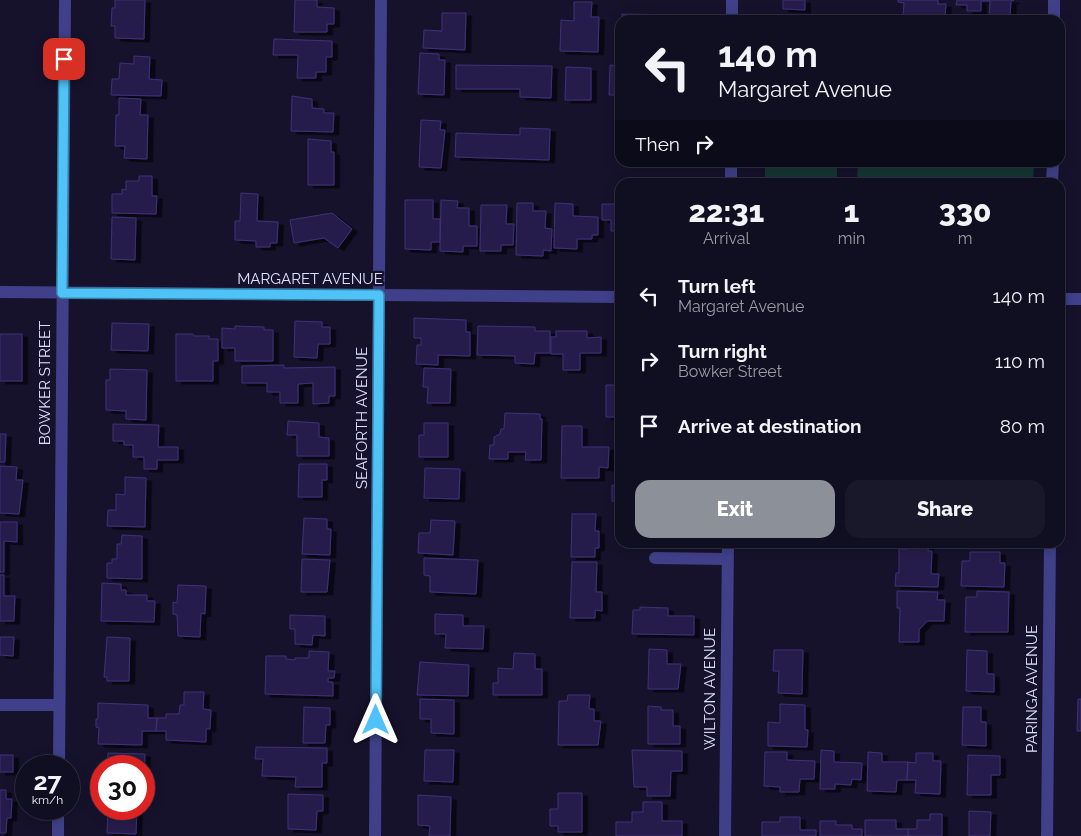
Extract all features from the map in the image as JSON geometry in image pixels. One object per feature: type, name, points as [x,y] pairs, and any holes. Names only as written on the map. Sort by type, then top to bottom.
[{"type":"street","name":"BOWKER STREET","points":[[59,755],[65,0]]},
{"type":"street","name":"SEAFORTH AVENUE","points":[[375,836],[381,0]]},
{"type":"street","points":[[732,0],[732,15]]},
{"type":"street","points":[[1054,0],[1054,15]]},
{"type":"street","name":"MARGARET AVENUE","points":[[0,292],[615,297]]},
{"type":"street","points":[[1065,299],[1081,300]]},
{"type":"street","name":"WILTON AVENUE","points":[[725,836],[728,548]]},
{"type":"street","name":"PARINGA AVENUE","points":[[1047,836],[1050,548]]},
{"type":"street","points":[[655,558],[728,559]]},
{"type":"street","points":[[0,705],[59,705]]},
{"type":"street","points":[[58,820],[58,836]]},
{"type":"green space","points":[[765,167],[837,167],[837,178],[765,178]]},
{"type":"green space","points":[[858,167],[1034,167],[1033,178],[857,178]]},
{"type":"building","points":[[115,0],[145,0],[144,39],[115,38],[115,26],[111,26],[112,8],[115,8]]},
{"type":"building","points":[[295,0],[317,0],[317,7],[334,8],[334,24],[327,24],[327,32],[294,32]]},
{"type":"building","points":[[783,0],[805,0],[805,10],[783,9]]},
{"type":"building","points":[[898,0],[938,0],[938,4],[946,4],[945,15],[903,15],[904,3],[898,2]]},
{"type":"building","points":[[957,0],[1014,0],[1011,1],[1010,15],[989,15],[990,1],[981,1],[981,11],[967,11],[967,5],[956,5]]},
{"type":"building","points":[[574,2],[592,2],[591,17],[599,17],[598,52],[560,51],[561,20],[574,21]]},
{"type":"building","points":[[442,13],[466,13],[465,50],[423,48],[424,30],[442,31]]},
{"type":"building","points":[[622,14],[685,15],[622,15]]},
{"type":"building","points":[[274,39],[332,41],[332,57],[326,57],[326,72],[316,72],[316,78],[297,78],[298,55],[273,55]]},
{"type":"building","points":[[420,53],[439,54],[439,60],[445,60],[444,95],[418,94]]},
{"type":"building","points":[[134,56],[150,57],[149,79],[162,80],[161,96],[111,95],[112,79],[119,79],[120,63],[134,64]]},
{"type":"building","points":[[456,65],[552,66],[551,98],[520,97],[520,89],[456,89]]},
{"type":"building","points":[[610,65],[615,66],[615,95],[609,95]]},
{"type":"building","points":[[566,67],[591,68],[591,100],[565,100]]},
{"type":"building","points":[[292,96],[312,99],[312,108],[324,109],[324,113],[334,113],[333,132],[291,131]]},
{"type":"building","points":[[119,98],[141,99],[140,115],[148,115],[147,159],[124,158],[125,146],[115,146],[116,115],[119,115]]},
{"type":"building","points":[[421,120],[441,121],[440,130],[445,130],[441,168],[419,167]]},
{"type":"building","points":[[520,128],[550,129],[549,160],[455,157],[456,133],[520,135]]},
{"type":"building","points":[[308,139],[331,141],[331,152],[334,152],[334,185],[308,185]]},
{"type":"building","points":[[139,176],[152,176],[152,196],[157,196],[156,214],[112,213],[112,194],[122,194],[122,189],[126,190],[126,181],[139,181]]},
{"type":"building","points":[[241,193],[258,194],[257,221],[278,222],[277,243],[270,243],[270,247],[256,247],[256,241],[235,240],[235,221],[240,221]]},
{"type":"building","points":[[405,200],[433,200],[433,219],[440,219],[440,242],[431,242],[431,250],[405,249]]},
{"type":"building","points":[[441,200],[458,201],[457,208],[469,208],[469,226],[477,226],[477,246],[463,246],[463,252],[440,251]]},
{"type":"building","points":[[517,203],[533,203],[533,211],[546,211],[545,228],[552,229],[551,251],[543,250],[543,256],[516,255]]},
{"type":"building","points":[[555,203],[573,204],[573,216],[598,217],[598,235],[592,235],[592,239],[577,239],[577,249],[554,248]]},
{"type":"building","points":[[602,204],[615,204],[615,231],[611,231],[611,220],[602,220]]},
{"type":"building","points":[[481,205],[507,205],[506,224],[514,224],[513,245],[501,245],[501,251],[480,251]]},
{"type":"building","points":[[332,213],[352,229],[338,248],[324,238],[294,243],[290,220]]},
{"type":"building","points":[[112,217],[136,218],[135,260],[111,259]]},
{"type":"building","points":[[414,318],[466,320],[466,332],[470,332],[470,356],[438,355],[438,365],[416,364],[417,345],[421,345],[421,338],[414,338]]},
{"type":"building","points":[[295,321],[322,322],[322,327],[330,327],[330,344],[318,344],[317,358],[294,357]]},
{"type":"building","points":[[112,323],[149,324],[148,351],[111,350]]},
{"type":"building","points":[[235,326],[264,327],[264,330],[273,330],[273,361],[235,361],[235,348],[222,348],[222,328],[235,329]]},
{"type":"building","points":[[478,326],[535,327],[535,331],[550,331],[550,353],[535,353],[534,364],[515,363],[515,356],[477,355]]},
{"type":"building","points":[[556,331],[587,331],[587,338],[601,337],[601,353],[580,353],[580,370],[563,370],[563,354],[551,354],[551,337],[556,337]]},
{"type":"building","points":[[0,334],[22,334],[22,381],[0,381]]},
{"type":"building","points":[[176,334],[193,334],[194,336],[209,336],[209,339],[218,339],[218,361],[213,361],[213,381],[176,381]]},
{"type":"building","points":[[284,365],[284,368],[335,367],[335,396],[329,396],[329,403],[313,404],[313,383],[298,384],[298,403],[280,403],[280,392],[267,392],[267,383],[242,383],[242,366]]},
{"type":"building","points":[[424,368],[451,369],[450,403],[427,403],[428,387],[423,387]]},
{"type":"building","points":[[110,369],[147,370],[146,420],[126,419],[126,411],[106,410],[106,380],[110,380]]},
{"type":"building","points":[[606,385],[615,385],[615,417],[606,417]]},
{"type":"building","points":[[505,413],[540,414],[540,419],[542,419],[541,460],[525,460],[526,452],[508,452],[508,459],[489,459],[490,445],[494,445],[494,437],[500,434],[501,429],[504,429]]},
{"type":"building","points":[[288,421],[319,423],[319,437],[329,438],[329,456],[297,456],[297,435],[287,435]]},
{"type":"building","points":[[424,423],[448,423],[448,457],[419,457],[419,435],[424,435]]},
{"type":"building","points":[[113,424],[159,425],[158,447],[178,447],[178,460],[157,460],[157,469],[144,469],[144,457],[133,457],[133,445],[124,445],[124,441],[113,441]]},
{"type":"building","points":[[562,426],[582,426],[582,447],[609,447],[608,468],[599,467],[599,478],[561,478]]},
{"type":"building","points":[[0,434],[6,434],[5,462],[0,462]]},
{"type":"building","points":[[299,464],[327,464],[327,480],[322,480],[322,497],[298,497]]},
{"type":"building","points":[[0,466],[17,467],[16,480],[23,480],[19,514],[0,513]]},
{"type":"building","points":[[425,468],[460,469],[459,499],[424,498]]},
{"type":"building","points":[[125,477],[146,478],[145,527],[107,526],[108,510],[116,510],[116,494],[125,495]]},
{"type":"building","points":[[612,485],[615,485],[615,501],[612,501]]},
{"type":"building","points":[[572,514],[596,514],[595,531],[599,531],[599,548],[595,548],[595,557],[571,557]]},
{"type":"building","points":[[304,518],[327,519],[327,529],[331,529],[330,555],[302,554]]},
{"type":"building","points":[[431,520],[455,521],[453,555],[418,553],[419,533],[430,533]]},
{"type":"building","points":[[0,522],[17,522],[17,542],[4,541],[4,572],[0,572]]},
{"type":"building","points":[[122,535],[142,536],[142,579],[107,578],[107,563],[112,563],[112,559],[117,559],[117,544],[121,544]]},
{"type":"building","points":[[928,548],[928,551],[932,551],[931,574],[939,574],[938,587],[895,586],[896,573],[899,573],[899,549]]},
{"type":"building","points":[[970,552],[1000,552],[1000,563],[1005,563],[1004,587],[961,586],[962,561],[970,561]]},
{"type":"building","points":[[424,558],[478,560],[476,594],[430,592],[430,576],[424,575]]},
{"type":"building","points":[[302,559],[330,560],[327,592],[301,592]]},
{"type":"building","points":[[572,562],[597,562],[596,592],[602,592],[602,611],[595,610],[595,618],[570,618]]},
{"type":"building","points":[[0,575],[4,575],[4,596],[15,596],[14,621],[0,621]]},
{"type":"building","points":[[102,583],[121,584],[121,590],[126,590],[126,595],[147,595],[147,601],[155,601],[154,622],[101,621]]},
{"type":"building","points":[[178,585],[206,586],[205,614],[201,613],[200,637],[178,636],[177,615],[173,614],[173,602],[177,603]]},
{"type":"building","points":[[897,591],[938,592],[937,600],[945,600],[944,621],[927,621],[919,630],[919,642],[899,642],[900,608],[897,608]]},
{"type":"building","points":[[977,591],[1009,592],[1008,632],[965,632],[966,597],[977,597]]},
{"type":"building","points":[[640,607],[668,608],[668,616],[694,616],[694,635],[632,634],[633,610],[640,610]]},
{"type":"building","points":[[435,614],[463,615],[463,626],[484,626],[483,649],[445,648],[446,634],[435,634]]},
{"type":"building","points":[[290,615],[325,616],[325,636],[313,635],[312,645],[295,644],[295,629],[290,629]]},
{"type":"building","points":[[0,637],[14,637],[13,656],[0,655]]},
{"type":"building","points":[[107,637],[130,638],[129,681],[107,681],[107,677],[104,677]]},
{"type":"building","points":[[649,649],[667,650],[667,664],[681,664],[678,689],[648,689]]},
{"type":"building","points":[[774,650],[803,650],[802,694],[778,693],[779,671],[773,671]]},
{"type":"building","points":[[967,650],[987,651],[987,674],[994,674],[994,692],[966,691]]},
{"type":"building","points":[[309,651],[329,652],[328,671],[335,671],[334,678],[328,678],[328,682],[333,682],[333,696],[265,694],[266,656],[286,656],[286,659],[295,660],[295,658],[309,658]]},
{"type":"building","points":[[514,653],[535,654],[535,669],[542,669],[542,695],[493,695],[493,683],[498,683],[498,668],[513,669]]},
{"type":"building","points":[[420,662],[469,665],[468,696],[417,695]]},
{"type":"building","points":[[184,692],[204,692],[203,709],[211,710],[210,729],[206,729],[206,742],[166,740],[166,731],[156,731],[157,718],[166,718],[166,714],[179,714],[180,705],[184,705]]},
{"type":"building","points":[[568,695],[590,695],[589,709],[594,709],[594,721],[601,721],[598,745],[558,745],[559,701],[567,701]]},
{"type":"building","points":[[420,699],[454,700],[454,734],[431,733],[431,719],[420,719]]},
{"type":"building","points":[[1078,699],[1081,699],[1081,731],[1077,731]]},
{"type":"building","points":[[98,703],[148,705],[148,718],[157,718],[156,731],[142,731],[142,745],[98,744],[99,728],[96,727],[96,719],[98,719]]},
{"type":"building","points":[[780,704],[805,705],[805,730],[808,730],[807,747],[768,746],[768,722],[780,723]]},
{"type":"building","points":[[648,706],[661,707],[661,710],[673,710],[673,726],[680,726],[680,744],[648,744]]},
{"type":"building","points":[[304,707],[330,708],[330,725],[326,725],[325,743],[303,743]]},
{"type":"building","points":[[963,707],[981,707],[981,722],[986,722],[986,746],[962,745]]},
{"type":"building","points":[[256,747],[327,748],[327,763],[322,763],[322,787],[295,787],[296,777],[262,776],[263,759],[255,759]]},
{"type":"building","points":[[425,750],[454,750],[453,782],[424,781]]},
{"type":"building","points":[[632,750],[682,751],[682,771],[671,771],[670,796],[647,796],[647,787],[634,787]]},
{"type":"building","points":[[821,750],[834,751],[834,762],[862,763],[861,780],[852,779],[851,785],[835,784],[835,789],[820,789]]},
{"type":"building","points":[[765,752],[787,752],[787,760],[815,761],[814,779],[800,779],[799,792],[780,792],[780,787],[764,786]]},
{"type":"building","points":[[868,752],[882,753],[882,762],[908,762],[907,780],[897,780],[896,792],[867,791]]},
{"type":"building","points":[[108,753],[145,754],[145,755],[108,755]]},
{"type":"building","points":[[916,753],[933,753],[933,761],[941,761],[940,794],[915,793],[916,780],[907,780],[908,762],[916,763]]},
{"type":"building","points":[[0,755],[13,755],[13,772],[0,772]]},
{"type":"building","points":[[968,755],[1000,756],[1000,775],[991,775],[991,795],[967,795]]},
{"type":"building","points":[[0,790],[6,790],[6,799],[12,799],[11,818],[7,818],[6,833],[0,833]]},
{"type":"building","points":[[558,793],[582,793],[582,832],[558,832],[558,826],[550,826],[550,809],[558,809]]},
{"type":"building","points":[[288,794],[323,795],[323,811],[317,811],[316,830],[288,829]]},
{"type":"building","points":[[418,795],[451,797],[450,836],[429,836],[430,826],[418,825]]},
{"type":"building","points":[[643,802],[662,802],[662,821],[682,821],[682,836],[616,836],[616,822],[632,822],[632,812],[643,812]]},
{"type":"building","points":[[969,811],[991,812],[990,836],[969,836]]},
{"type":"building","points":[[930,814],[942,814],[942,836],[908,836],[908,829],[917,829],[917,820],[930,820]]},
{"type":"building","points":[[780,817],[800,817],[800,830],[816,830],[816,836],[762,836],[762,822],[780,822]]},
{"type":"building","points":[[108,820],[137,820],[136,834],[107,833]]},
{"type":"building","points":[[865,820],[896,820],[896,829],[908,829],[908,836],[865,836]]},
{"type":"building","points":[[820,821],[836,821],[836,825],[852,825],[852,829],[862,829],[862,836],[820,836]]},
{"type":"route","points":[[64,59],[62,293],[379,295],[376,720]]}]
